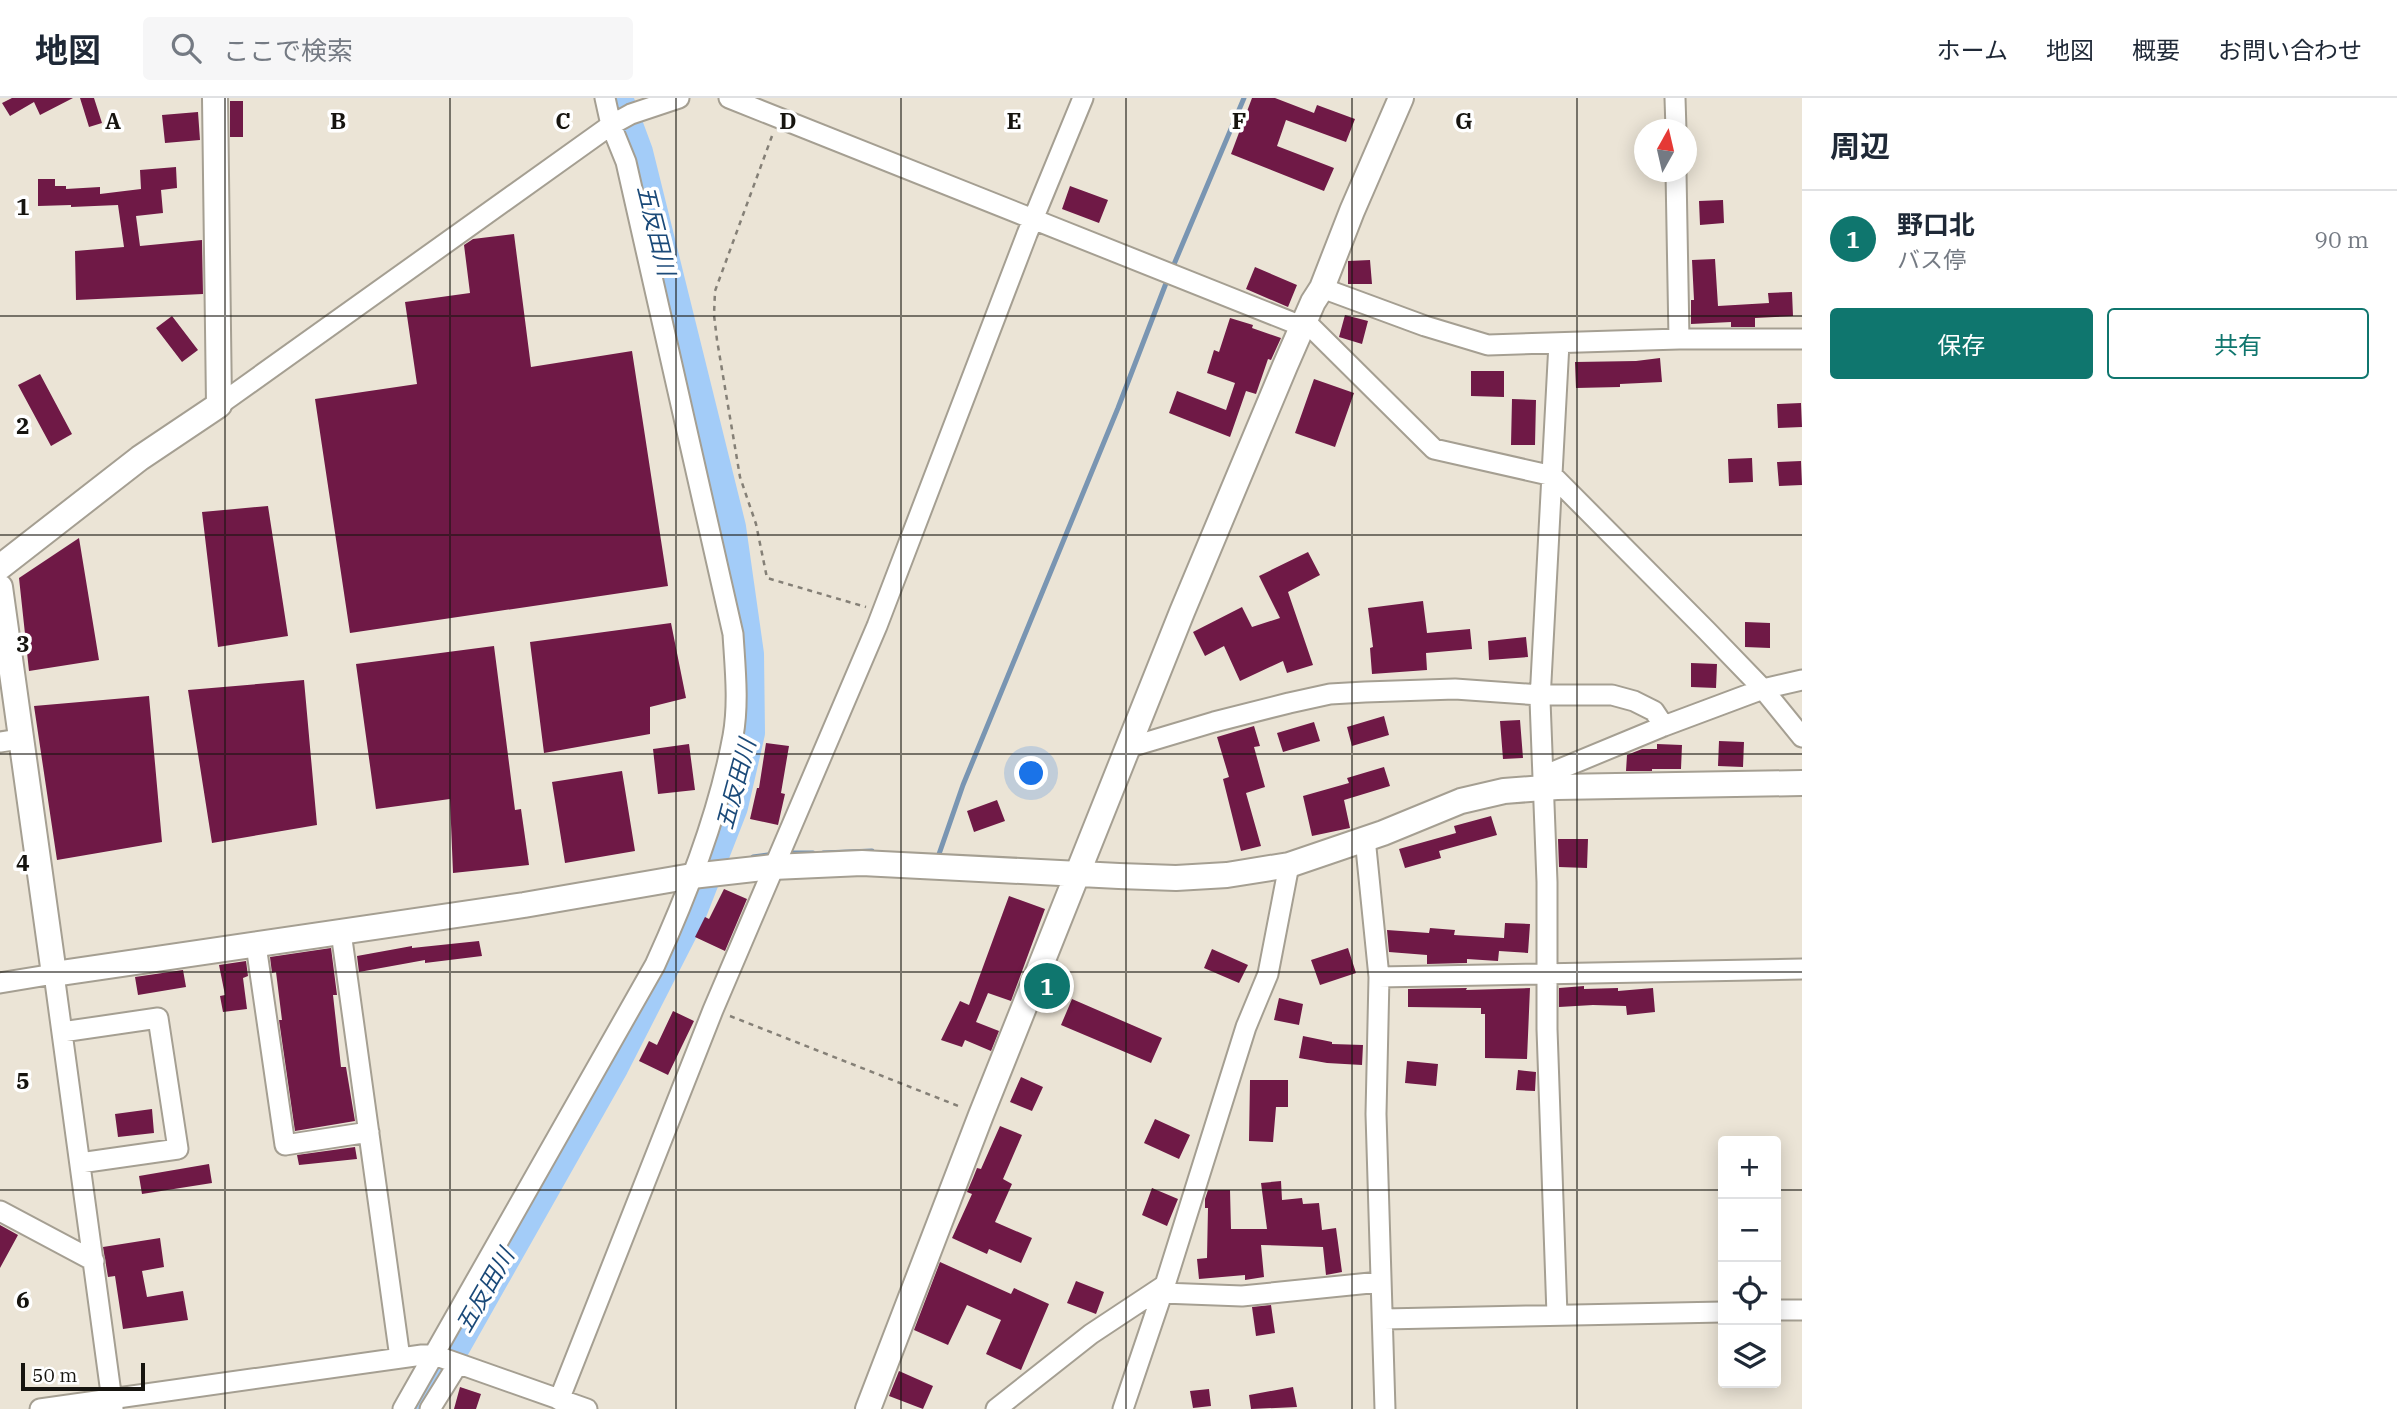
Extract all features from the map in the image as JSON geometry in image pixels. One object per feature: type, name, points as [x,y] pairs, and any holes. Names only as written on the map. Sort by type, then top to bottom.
[{"type":"street","points":[[215,98],[219,405]]},
{"type":"street","points":[[403,1409],[655,965],[682,905],[703,876],[718,793],[733,734],[736,692],[733,634],[626,162],[605,98]]},
{"type":"street","points":[[0,568],[140,458],[219,405],[612,124],[631,114],[679,98]]},
{"type":"street","points":[[729,98],[1181,279],[1305,324],[1434,449],[1553,476],[1763,689],[1802,737]]},
{"type":"street","points":[[559,1400],[713,1010],[882,612],[1033,220],[1083,98]]},
{"type":"street","points":[[868,1409],[981,1115],[1182,611],[1402,98]]},
{"type":"street","points":[[1675,98],[1675,119]]},
{"type":"street","points":[[1676,182],[1679,339]]},
{"type":"street","points":[[1322,288],[1425,326],[1488,345],[1679,339],[1802,339]]},
{"type":"street","points":[[1557,1315],[1541,695],[1559,343]]},
{"type":"street","points":[[0,587],[10,741],[54,974],[113,1403]]},
{"type":"street","points":[[0,983],[703,876],[776,858],[1176,878],[1227,875],[1289,865],[1382,833],[1461,801],[1544,782],[1664,726],[1763,689],[1802,680]]},
{"type":"street","points":[[1128,748],[1214,722],[1330,694],[1455,689],[1541,695],[1612,695],[1634,701],[1654,711],[1664,726]]},
{"type":"street","points":[[1544,782],[1802,783]]},
{"type":"street","points":[[1365,838],[1379,977],[1376,1114],[1385,1409]]},
{"type":"street","points":[[1122,1409],[1246,1027],[1268,974],[1289,865]]},
{"type":"street","points":[[341,932],[400,1358]]},
{"type":"street","points":[[257,945],[285,1145],[369,1132]]},
{"type":"street","points":[[1379,977],[1802,969]]},
{"type":"street","points":[[62,1032],[158,1018],[178,1149],[80,1163]]},
{"type":"street","points":[[0,1211],[94,1261]]},
{"type":"street","points":[[996,1409],[1091,1334],[1163,1289],[1242,1296],[1380,1282]]},
{"type":"street","points":[[1781,1310],[1802,1310]]},
{"type":"street","points":[[1384,1319],[1718,1312]]},
{"type":"street","points":[[40,1409],[113,1403],[400,1358],[435,1356],[587,1409]]},
{"type":"street","points":[[430,1409],[457,1363]]},
{"type":"path","points":[[779,117],[715,291],[717,340],[740,477],[756,524],[767,578],[882,612]]},
{"type":"path","points":[[713,1010],[981,1115]]},
{"type":"building","points":[[12,98],[73,98],[40,115],[34,102],[10,116],[2,103]]},
{"type":"building","points":[[80,98],[94,98],[102,123],[89,127]]},
{"type":"building","points":[[1252,98],[1275,98],[1314,113],[1317,105],[1355,119],[1346,142],[1286,120],[1277,146],[1334,168],[1324,191],[1231,154]]},
{"type":"building","points":[[230,101],[243,101],[243,137],[230,137]]},
{"type":"building","points":[[198,112],[200,140],[165,143],[162,115]]},
{"type":"building","points":[[176,167],[177,188],[161,190],[163,213],[136,216],[140,246],[202,240],[203,294],[76,300],[75,251],[124,247],[118,205],[38,206],[38,179],[55,179],[55,186],[66,186],[66,189],[100,187],[100,194],[141,189],[140,170]]},
{"type":"building","points":[[1070,186],[1108,200],[1099,223],[1062,209]]},
{"type":"building","points":[[1723,200],[1724,223],[1700,225],[1699,201]]},
{"type":"building","points":[[514,234],[531,367],[632,351],[668,586],[350,633],[315,399],[417,384],[405,302],[470,293],[464,245],[473,239]]},
{"type":"building","points":[[1715,259],[1718,306],[1769,303],[1768,293],[1792,292],[1793,316],[1755,318],[1755,327],[1731,327],[1731,322],[1691,324],[1691,300],[1694,300],[1692,260]]},
{"type":"building","points":[[1370,260],[1372,284],[1348,284],[1348,261]]},
{"type":"building","points":[[1255,267],[1297,285],[1288,307],[1246,289]]},
{"type":"building","points":[[1345,315],[1368,321],[1362,344],[1339,337]]},
{"type":"building","points":[[172,316],[198,350],[182,362],[156,328]]},
{"type":"building","points":[[1230,318],[1281,338],[1271,360],[1268,359],[1256,394],[1246,391],[1230,437],[1169,413],[1177,391],[1226,410],[1235,383],[1207,373],[1214,350],[1219,352]]},
{"type":"building","points":[[1660,358],[1662,382],[1576,388],[1575,362]]},
{"type":"building","points":[[1471,371],[1504,371],[1504,397],[1471,396]]},
{"type":"building","points":[[40,374],[72,434],[51,446],[18,385]]},
{"type":"building","points":[[1314,379],[1354,393],[1335,447],[1295,433]]},
{"type":"building","points":[[1512,399],[1536,400],[1535,445],[1511,445]]},
{"type":"building","points":[[1801,403],[1802,427],[1778,428],[1777,404]]},
{"type":"building","points":[[1752,458],[1753,482],[1729,483],[1728,459]]},
{"type":"building","points":[[1801,461],[1802,485],[1779,486],[1777,462]]},
{"type":"building","points":[[268,506],[288,636],[218,647],[202,512]]},
{"type":"building","points":[[79,538],[99,660],[29,671],[19,578]]},
{"type":"building","points":[[1308,552],[1320,575],[1288,592],[1313,665],[1287,673],[1283,661],[1240,681],[1224,646],[1205,656],[1193,632],[1242,607],[1252,627],[1280,618],[1259,576]]},
{"type":"building","points":[[1423,601],[1427,633],[1470,629],[1472,649],[1426,653],[1427,670],[1372,674],[1370,648],[1373,647],[1368,608]]},
{"type":"building","points":[[1745,622],[1770,623],[1770,648],[1745,647]]},
{"type":"building","points":[[671,623],[686,698],[650,707],[650,734],[544,753],[530,642]]},
{"type":"building","points":[[1526,637],[1528,657],[1489,660],[1488,641]]},
{"type":"building","points":[[494,646],[515,810],[521,809],[529,865],[453,873],[450,799],[376,809],[356,664]]},
{"type":"building","points":[[1691,663],[1717,664],[1716,688],[1691,687]]},
{"type":"building","points":[[304,680],[317,825],[212,843],[188,690]]},
{"type":"building","points":[[149,696],[162,842],[57,860],[34,706]]},
{"type":"building","points":[[1384,716],[1389,735],[1352,746],[1347,727]]},
{"type":"building","points":[[1520,720],[1523,758],[1503,759],[1500,721]]},
{"type":"building","points":[[1314,722],[1320,741],[1283,752],[1277,733]]},
{"type":"building","points":[[1254,726],[1260,746],[1254,747],[1265,787],[1246,793],[1261,846],[1241,851],[1223,779],[1229,777],[1217,737]]},
{"type":"building","points":[[1719,741],[1744,742],[1743,767],[1718,766]]},
{"type":"building","points":[[766,743],[789,746],[781,793],[785,794],[778,825],[750,819],[759,788]]},
{"type":"building","points":[[689,744],[695,790],[658,794],[653,749]]},
{"type":"building","points":[[1657,744],[1682,745],[1681,769],[1626,771],[1627,755],[1642,749],[1657,749]]},
{"type":"building","points":[[1384,767],[1390,786],[1344,800],[1350,828],[1312,836],[1303,796],[1349,783],[1347,778]]},
{"type":"building","points":[[622,771],[635,851],[565,863],[552,782]]},
{"type":"building","points":[[997,800],[1005,821],[974,832],[967,811]]},
{"type":"building","points":[[1491,816],[1497,835],[1439,851],[1441,858],[1405,868],[1399,849],[1456,833],[1454,826]]},
{"type":"building","points":[[1558,839],[1588,839],[1587,868],[1559,867]]},
{"type":"building","points":[[724,889],[747,899],[725,951],[695,937],[705,917],[709,919]]},
{"type":"building","points":[[1009,896],[1045,909],[1011,1001],[988,993],[976,1022],[999,1031],[991,1051],[965,1040],[962,1047],[941,1040],[960,1001],[969,1005]]},
{"type":"building","points":[[1505,923],[1530,924],[1528,953],[1499,951],[1498,961],[1467,959],[1467,963],[1427,964],[1427,955],[1389,952],[1387,930],[1429,933],[1430,928],[1455,930],[1454,935],[1504,938]]},
{"type":"building","points":[[479,941],[482,956],[425,963],[425,960],[359,972],[357,956],[412,946]]},
{"type":"building","points":[[331,948],[341,1067],[346,1067],[355,1121],[295,1131],[279,1020],[282,1020],[276,972],[272,973],[270,957]]},
{"type":"building","points":[[1348,948],[1356,973],[1320,985],[1311,960]]},
{"type":"building","points":[[1212,949],[1248,965],[1239,983],[1204,968]]},
{"type":"building","points":[[246,961],[248,976],[243,978],[247,1009],[223,1012],[220,996],[225,995],[219,965]]},
{"type":"building","points":[[183,970],[186,987],[138,995],[135,977]]},
{"type":"building","points":[[1584,986],[1584,989],[1618,988],[1618,991],[1653,988],[1655,1012],[1627,1015],[1626,1006],[1559,1007],[1559,988]]},
{"type":"building","points":[[1467,988],[1466,990],[1530,988],[1527,1059],[1485,1058],[1485,1014],[1481,1014],[1481,1008],[1408,1007],[1408,989]]},
{"type":"building","points":[[1279,998],[1303,1004],[1299,1025],[1274,1020]]},
{"type":"building","points":[[1072,999],[1162,1038],[1151,1063],[1061,1025]]},
{"type":"building","points":[[673,1011],[694,1021],[668,1075],[639,1061],[649,1041],[657,1045]]},
{"type":"building","points":[[1303,1036],[1332,1044],[1363,1045],[1362,1065],[1299,1058]]},
{"type":"building","points":[[1407,1061],[1438,1064],[1436,1086],[1405,1083]]},
{"type":"building","points":[[1518,1070],[1536,1072],[1535,1091],[1516,1090]]},
{"type":"building","points":[[1021,1077],[1043,1087],[1032,1111],[1010,1102]]},
{"type":"building","points":[[1250,1080],[1288,1080],[1288,1107],[1276,1107],[1273,1142],[1249,1141]]},
{"type":"building","points":[[152,1109],[154,1133],[118,1137],[115,1114]]},
{"type":"building","points":[[1155,1119],[1190,1135],[1179,1159],[1144,1143]]},
{"type":"building","points":[[1000,1126],[1022,1135],[1003,1179],[1012,1184],[995,1222],[1032,1238],[1021,1263],[989,1249],[987,1254],[952,1238],[972,1194],[967,1192],[977,1168],[981,1169]]},
{"type":"building","points":[[355,1147],[357,1159],[299,1165],[297,1155]]},
{"type":"building","points":[[209,1164],[212,1183],[142,1194],[139,1176]]},
{"type":"building","points":[[1281,1181],[1282,1200],[1302,1198],[1303,1204],[1319,1203],[1322,1230],[1336,1228],[1342,1272],[1326,1275],[1323,1247],[1261,1245],[1264,1277],[1245,1280],[1245,1275],[1199,1279],[1197,1259],[1207,1258],[1208,1208],[1205,1208],[1205,1199],[1208,1190],[1230,1190],[1231,1229],[1267,1229],[1261,1183]]},
{"type":"building","points":[[1152,1188],[1178,1199],[1167,1226],[1142,1215]]},
{"type":"building","points":[[0,1225],[18,1235],[0,1268]]},
{"type":"building","points":[[160,1238],[164,1267],[142,1271],[147,1297],[183,1291],[188,1320],[123,1329],[115,1276],[108,1277],[103,1247]]},
{"type":"building","points":[[940,1262],[1011,1294],[1014,1288],[1049,1304],[1021,1370],[986,1354],[1001,1320],[967,1305],[948,1345],[914,1330]]},
{"type":"building","points":[[1076,1281],[1104,1292],[1096,1314],[1067,1303]]},
{"type":"building","points":[[1271,1305],[1275,1333],[1256,1336],[1252,1307]]},
{"type":"building","points":[[899,1371],[933,1386],[923,1409],[889,1396]]},
{"type":"building","points":[[460,1387],[481,1394],[476,1409],[454,1409]]},
{"type":"building","points":[[1293,1387],[1297,1407],[1251,1409],[1249,1395]]},
{"type":"building","points":[[1209,1389],[1211,1406],[1193,1408],[1190,1391]]},
{"type":"waterway","name":"五反田川","points":[[415,1409],[450,1356],[614,1066],[690,917],[733,807],[750,733],[749,654],[731,527],[638,152],[618,98]]},
{"type":"waterway","points":[[1172,269],[1244,98]]},
{"type":"waterway","points":[[934,857],[938,857],[963,785],[1118,408],[1168,278]]},
{"type":"waterway","points":[[823,853],[872,851]]},
{"type":"waterway","points":[[784,853],[813,853]]},
{"type":"waterway","points":[[753,857],[775,854]]},
{"type":"place","name":"野口北","points":[[1047,986]]}]
